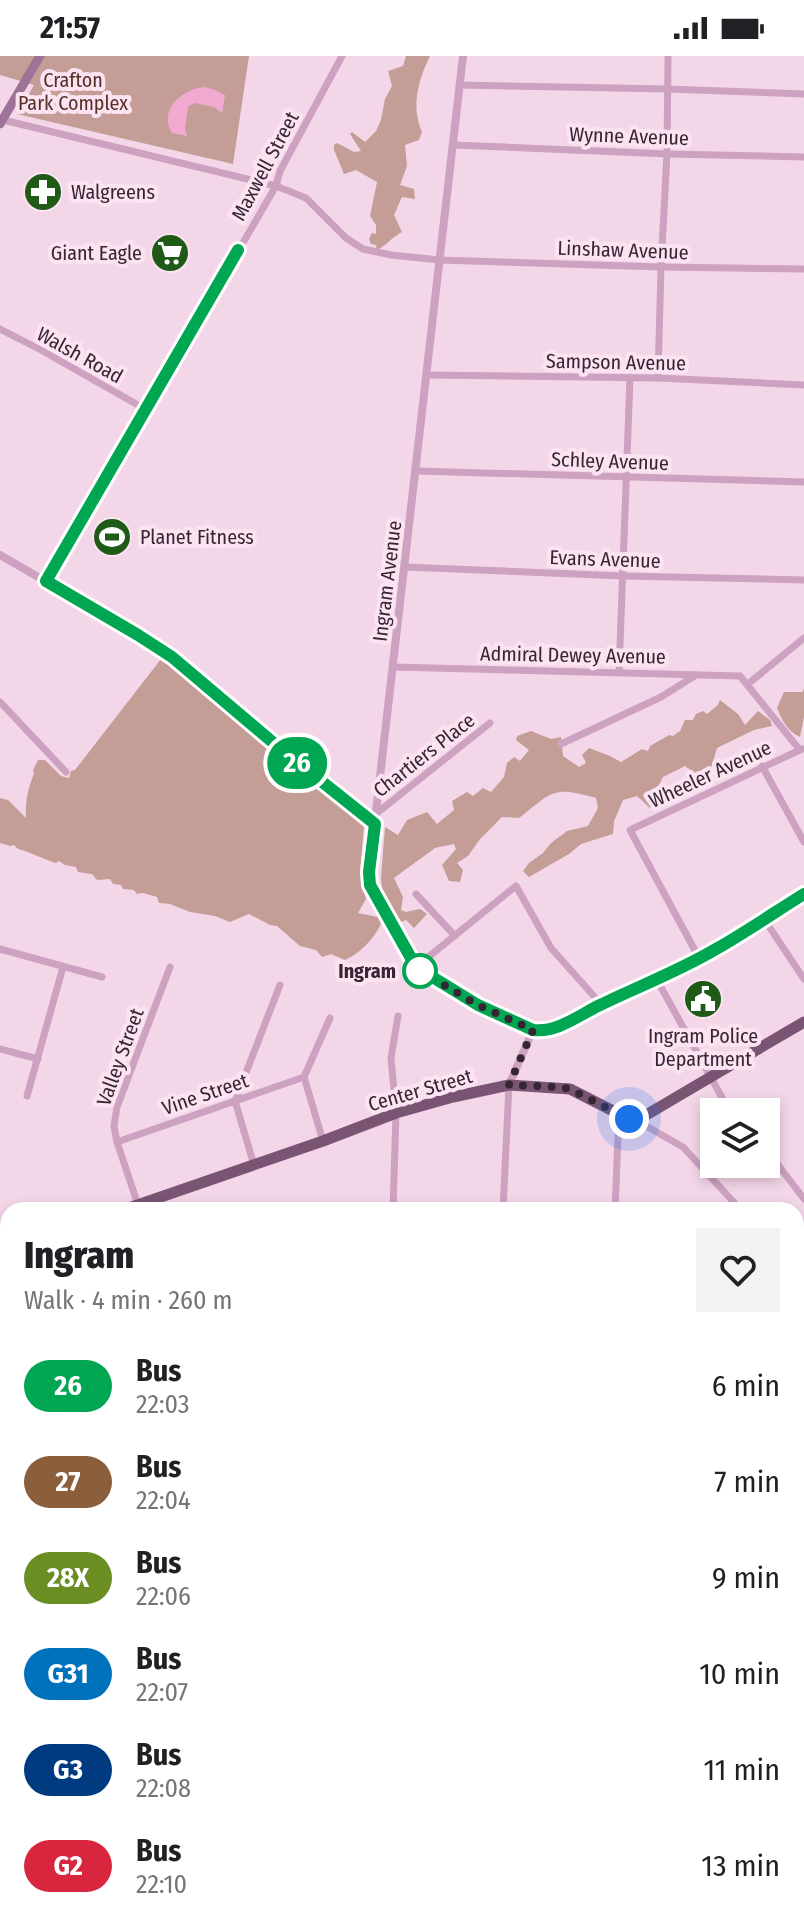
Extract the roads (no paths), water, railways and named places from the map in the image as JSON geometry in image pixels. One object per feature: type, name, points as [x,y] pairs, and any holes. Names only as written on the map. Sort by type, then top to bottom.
[{"type":"main road","points":[[1,122],[40,56]]},
{"type":"main road","points":[[642,1118],[804,1022]]},
{"type":"main road","name":"Center Street","points":[[147,1202],[396,1113],[509,1085],[570,1089],[629,1119],[642,1118]]},
{"type":"street","name":"Maxwell Street","points":[[46,581],[276,186],[280,171],[342,56]]},
{"type":"street","name":"Ingram Avenue","points":[[463,56],[369,872],[370,885],[416,967],[478,1005],[533,1030]]},
{"type":"street","points":[[658,378],[668,56]]},
{"type":"street","points":[[460,85],[804,94]]},
{"type":"street","name":"Linshaw Avenue","points":[[1,122],[276,186],[306,198],[346,238],[363,249],[391,255],[440,260],[804,269]]},
{"type":"street","name":"Wynne Avenue","points":[[454,145],[804,157]]},
{"type":"street","name":"Walsh Road","points":[[0,329],[145,409]]},
{"type":"street","name":"Sampson Avenue","points":[[427,375],[658,378],[804,385]]},
{"type":"street","points":[[619,672],[630,378]]},
{"type":"street","name":"Schley Avenue","points":[[416,471],[804,482]]},
{"type":"street","points":[[0,555],[172,657],[375,824]]},
{"type":"street","name":"Evans Avenue","points":[[405,567],[804,580]]},
{"type":"street","points":[[802,749],[748,684],[804,638]]},
{"type":"street","name":"Admiral Dewey Avenue","points":[[393,667],[740,676],[748,684]]},
{"type":"street","points":[[561,744],[661,697],[698,674]]},
{"type":"street","points":[[0,702],[66,772]]},
{"type":"street","name":"Chartiers Place","points":[[377,813],[490,723]]},
{"type":"street","name":"Wheeler Avenue","points":[[699,958],[630,830],[802,749]]},
{"type":"street","points":[[762,766],[804,842]]},
{"type":"street","points":[[416,967],[516,886],[551,948],[601,1004]]},
{"type":"street","points":[[503,1202],[509,1085],[533,1030],[556,1027],[657,980],[699,958],[804,893]]},
{"type":"street","points":[[416,894],[455,936]]},
{"type":"street","points":[[764,919],[804,979]]},
{"type":"street","points":[[0,949],[102,977]]},
{"type":"street","points":[[27,1096],[63,967]]},
{"type":"street","name":"Valley Street","points":[[137,1202],[114,1126],[117,1107],[170,967]]},
{"type":"street","points":[[657,980],[722,1098]]},
{"type":"street","points":[[254,1165],[235,1101],[280,985]]},
{"type":"street","points":[[393,1202],[396,1113],[391,1058],[398,1016]]},
{"type":"street","points":[[323,1141],[304,1077],[330,1018]]},
{"type":"street","points":[[0,1049],[38,1059]]},
{"type":"street","name":"Vine Street","points":[[117,1142],[304,1077]]},
{"type":"street","points":[[615,1202],[619,1114]]},
{"type":"street","points":[[642,1118],[646,1126],[689,1153],[734,1202]]},
{"type":"street","points":[[780,1168],[804,1199]]},
{"type":"place","name":"Walgreens","points":[[43,192]]},
{"type":"place","name":"Giant Eagle","points":[[170,253]]},
{"type":"place","name":"Planet Fitness","points":[[112,537]]},
{"type":"place","name":"Ingram","points":[[420,971]]},
{"type":"place","name":"Ingram Police Department","points":[[703,999]]},
{"type":"park label","name":"Crafton Park Complex","points":[[73,92]]}]
